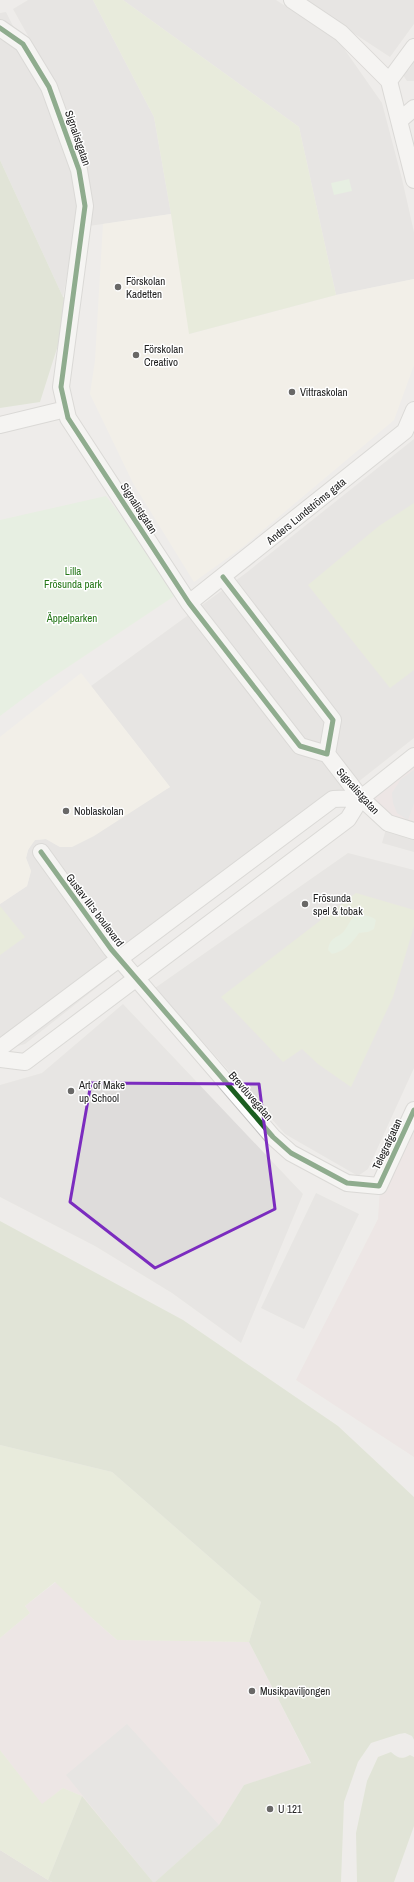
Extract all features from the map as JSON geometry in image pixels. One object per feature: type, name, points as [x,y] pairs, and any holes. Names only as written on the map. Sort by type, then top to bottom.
[{"type":"street","points":[[292,0],[341,33],[389,81],[414,180]]},
{"type":"street","name":"Signalistgatan","points":[[0,28],[23,44],[49,87],[79,170],[85,206],[60,387],[68,418],[189,603],[300,746],[327,754],[361,798],[388,823],[414,831]]},
{"type":"street","points":[[389,81],[414,47]]},
{"type":"street","points":[[400,121],[414,108]]},
{"type":"street","points":[[0,424],[66,409]]},
{"type":"street","name":"Anders Lundströms gata","points":[[189,603],[405,431],[414,410]]},
{"type":"street","points":[[223,577],[333,720],[327,754]]},
{"type":"street","points":[[0,1059],[25,1062],[348,819],[361,798],[414,756]]},
{"type":"street","name":"Gustav III:s boulevard","points":[[0,1048],[333,799],[361,798]]},
{"type":"street","name":"Gustav III:s boulevard","points":[[41,852],[120,959],[136,978]]},
{"type":"street","name":"Brevduvegatan","points":[[136,978],[273,1138],[291,1153],[347,1184],[378,1186]]},
{"type":"street","name":"Telegrafgatan","points":[[378,1186],[414,1110]]},
{"type":"highlighted area","points":[[91,1083],[259,1084],[275,1209],[155,1268],[70,1202]]},
{"type":"shaded area","points":[[28,0],[93,0],[154,117],[171,214],[89,226],[82,158],[61,95],[13,9]]},
{"type":"shaded area","points":[[123,0],[276,0],[338,40],[382,103],[414,232],[414,279],[336,295],[299,127]]},
{"type":"shaded area","points":[[303,0],[414,0],[414,24],[390,57]]},
{"type":"shaded area","points":[[6,12],[35,70],[62,135],[79,206],[63,297],[0,160],[0,13]]},
{"type":"shaded area","points":[[414,62],[414,81],[407,81],[401,72],[409,70]]},
{"type":"shaded area","points":[[171,214],[190,334],[336,295],[414,279],[414,365],[394,420],[244,546],[194,582],[133,483],[90,394],[95,361],[103,224]]},
{"type":"shaded area","points":[[414,439],[414,738],[25,1044],[0,1051],[0,904],[27,886],[31,871],[26,858],[32,843],[35,840],[46,839],[60,847],[170,787],[91,686],[246,573]]},
{"type":"shaded area","points":[[226,599],[315,717],[297,731],[207,613]]},
{"type":"shaded area","name":"Noblaskolan","points":[[81,673],[170,787],[94,836],[72,847],[60,847],[46,839],[35,840],[28,850],[26,858],[31,871],[27,886],[0,904],[0,737]]},
{"type":"shaded area","points":[[414,757],[414,830],[389,822],[363,797]]},
{"type":"shaded area","points":[[414,770],[414,803],[408,820],[397,813],[393,803],[392,793],[401,779]]},
{"type":"shaded area","points":[[386,829],[414,838],[414,852],[382,843]]},
{"type":"shaded area","points":[[348,853],[414,870],[414,1068],[368,1169],[358,1176],[285,1134],[155,988]]},
{"type":"shaded area","points":[[123,1004],[303,1194],[241,1343],[172,1293],[95,1246],[0,1197],[0,1085],[42,1073]]},
{"type":"shaded area","points":[[414,1114],[414,1457],[296,1380],[378,1219],[380,1188]]},
{"type":"shaded area","points":[[316,1193],[359,1214],[304,1329],[261,1308]]},
{"type":"shaded area","points":[[56,1582],[93,1619],[117,1640],[249,1642],[311,1764],[244,1785],[219,1825],[155,1882],[153,1882],[82,1796],[63,1788],[42,1805],[0,1750],[0,1638],[30,1613],[25,1606]]},
{"type":"shaded area","points":[[127,1724],[219,1825],[155,1882],[153,1882],[66,1775]]},
{"type":"shaded area","points":[[0,1850],[48,1880],[52,1882],[0,1882]]},
{"type":"green space","points":[[93,0],[123,0],[299,127],[336,295],[189,334],[171,214],[154,117]]},
{"type":"green space","points":[[0,160],[63,297],[65,298],[59,342],[40,402],[0,408]]},
{"type":"green space","points":[[349,179],[352,191],[334,195],[331,183]]},
{"type":"green space","name":"Lilla Frösunda park","points":[[106,496],[179,593],[44,683],[0,716],[0,520]]},
{"type":"green space","points":[[414,503],[414,670],[390,688],[308,585],[379,526]]},
{"type":"green space","points":[[356,893],[414,910],[414,926],[393,997],[351,1087],[318,1064],[302,1049],[283,1062],[221,997]]},
{"type":"green space","points":[[0,906],[25,937],[0,955]]},
{"type":"green space","points":[[356,915],[364,915],[374,918],[376,920],[374,929],[368,932],[359,933],[341,951],[332,954],[328,950],[330,942],[344,931],[352,918]]},
{"type":"green space","points":[[0,1221],[183,1320],[338,1426],[414,1497],[414,1740],[412,1736],[405,1733],[371,1743],[358,1762],[344,1802],[341,1882],[155,1882],[219,1825],[244,1785],[311,1763],[249,1642],[261,1602],[112,1472],[0,1445]]},
{"type":"green space","points":[[0,1445],[112,1472],[261,1602],[249,1642],[117,1640],[55,1582],[25,1606],[30,1613],[0,1638]]},
{"type":"green space","points":[[0,1750],[42,1804],[63,1788],[82,1796],[48,1880],[0,1850]]},
{"type":"green space","points":[[391,1752],[400,1758],[410,1755],[414,1757],[414,1826],[394,1882],[357,1882],[356,1833],[367,1781],[378,1757]]},
{"type":"green space","points":[[82,1796],[153,1882],[52,1882],[48,1880]]},
{"type":"cycle path","points":[[0,28],[23,44],[49,87],[79,170],[85,206],[61,387],[68,418],[189,603],[300,746],[327,754],[333,720],[223,577]]},
{"type":"cycle path","points":[[41,852],[111,949],[273,1137],[291,1153],[347,1183],[379,1186],[414,1110]]},
{"type":"place","name":"Förskolan Kadetten","points":[[118,287]]},
{"type":"place","name":"Förskolan Creativo","points":[[136,355]]},
{"type":"place","name":"Vittraskolan","points":[[292,392]]},
{"type":"place","name":"Noblaskolan","points":[[66,811]]},
{"type":"place","name":"Frösunda spel & tobak","points":[[305,904]]},
{"type":"place","name":"Art of Make up School","points":[[71,1091]]},
{"type":"place","name":"Musikpaviljongen","points":[[252,1691]]},
{"type":"place","name":"U 121","points":[[270,1809]]},
{"type":"park label","name":"Äppelparken","points":[[72,618]]}]
